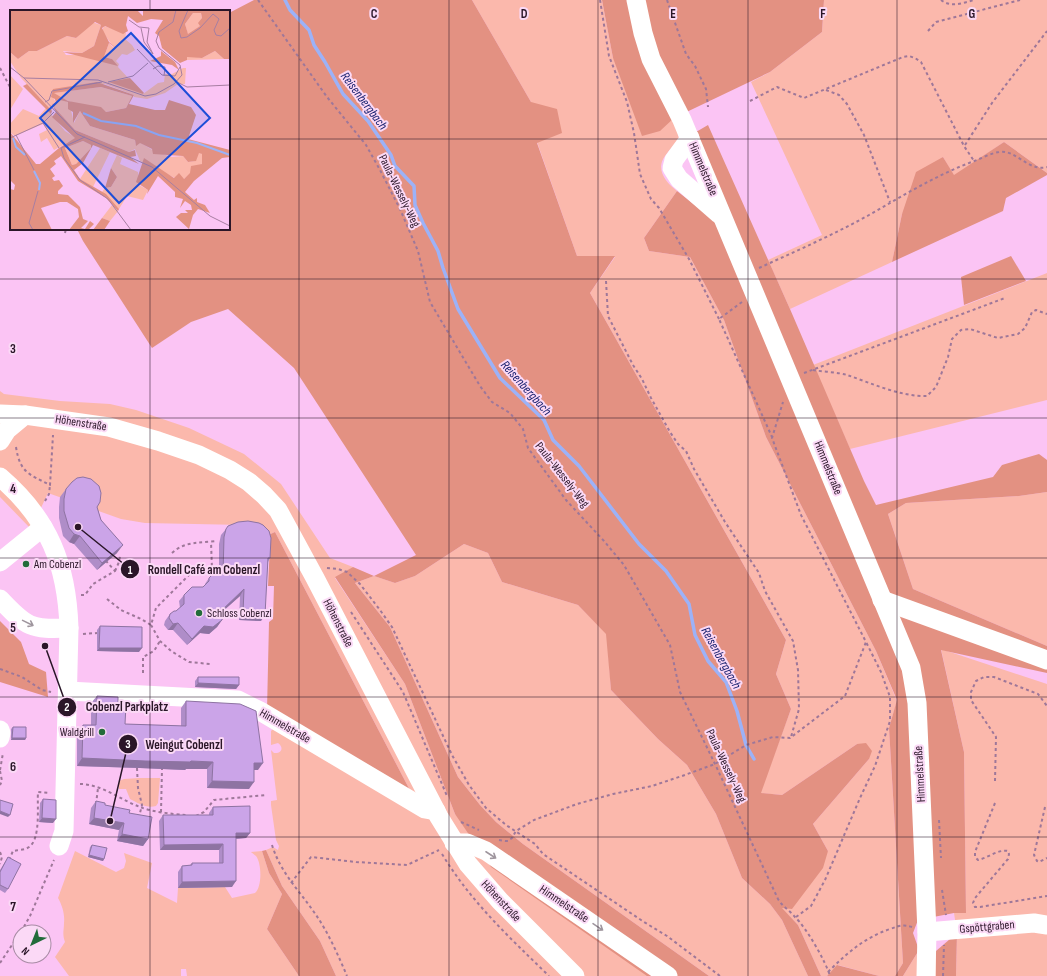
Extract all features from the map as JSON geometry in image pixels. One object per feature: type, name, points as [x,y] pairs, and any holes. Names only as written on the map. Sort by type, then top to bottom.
[{"type":"street","name":"Himmelstraße","points":[[636,0],[643,34],[652,59],[690,138],[911,668],[915,687],[935,932],[918,976]]},
{"type":"street","points":[[690,138],[674,160],[672,168],[679,179],[723,217]]},
{"type":"street","name":"Höhenstraße","points":[[1,410],[25,415],[109,427],[158,441],[198,455],[230,470],[249,482],[264,495],[278,510],[442,805],[447,846],[468,864],[488,888],[575,976]]},
{"type":"street","points":[[8,443],[7,430],[25,415]]},
{"type":"street","points":[[0,477],[23,499],[43,527],[51,542],[62,573],[74,631],[60,691],[65,790],[64,831],[59,846]]},
{"type":"street","points":[[5,558],[43,527]]},
{"type":"street","points":[[0,599],[17,617],[29,625],[74,631]]},
{"type":"street","points":[[882,600],[1047,660]]},
{"type":"street","name":"Himmelstraße","points":[[60,691],[238,700],[260,711],[425,809],[442,805]]},
{"type":"street","points":[[0,730],[0,738]]},
{"type":"street","name":"Himmelstraße","points":[[447,846],[467,843],[486,851],[668,976]]},
{"type":"street","name":"Gspöttgraben","points":[[935,932],[1034,923],[1047,925]]},
{"type":"street","name":"Himmelstraße","points":[[926,956],[926,976]]},
{"type":"path","name":"Paula-Wessely-Weg","points":[[258,0],[327,97],[366,145],[400,209],[418,251],[430,302],[480,386],[492,402],[510,413],[523,429],[528,448],[566,500],[624,565],[670,645],[680,692],[716,764],[778,899],[784,908],[796,917],[810,937],[830,976]]},
{"type":"path","points":[[600,0],[609,56],[627,102],[642,178],[651,199],[689,259],[719,319],[772,438],[801,515],[881,672],[890,697],[890,721],[875,766],[826,880],[811,906],[796,917]]},
{"type":"path","points":[[667,0],[686,54],[695,66],[706,89],[708,108]]},
{"type":"path","points":[[941,0],[945,3],[957,5],[974,0]]},
{"type":"path","points":[[928,31],[936,22],[1020,0]]},
{"type":"path","points":[[964,146],[992,104],[1047,31]]},
{"type":"path","points":[[750,101],[777,87],[804,98],[826,90],[877,67],[909,56],[921,62],[964,146],[974,161]]},
{"type":"path","points":[[0,68],[10,87]]},
{"type":"path","points":[[826,90],[839,95],[847,104],[864,135],[890,202]]},
{"type":"path","points":[[747,274],[822,240],[890,202],[956,168],[1000,151],[1012,154],[1032,166],[1047,167]]},
{"type":"path","points":[[606,281],[608,316],[633,365],[670,432],[678,444],[686,451],[725,522],[759,573],[765,591],[793,641],[798,670],[799,709],[790,738]]},
{"type":"path","points":[[719,319],[755,292]]},
{"type":"path","points":[[790,378],[1005,298]]},
{"type":"path","points":[[813,370],[846,375],[916,396],[927,396],[936,387],[948,357],[952,339],[961,330],[970,329],[998,338],[1018,334],[1024,328],[1032,312],[1036,310],[1047,314]]},
{"type":"path","points":[[772,438],[784,400]]},
{"type":"path","points":[[44,506],[45,499],[49,494],[55,419]]},
{"type":"path","points":[[8,443],[26,473],[50,485]]},
{"type":"path","points":[[151,625],[156,608],[194,570],[212,569],[211,542]]},
{"type":"path","points":[[172,553],[178,548],[188,544],[217,542]]},
{"type":"path","points":[[102,556],[115,571]]},
{"type":"path","points":[[76,595],[85,595],[93,584],[115,571],[120,556]]},
{"type":"path","points":[[323,568],[338,569],[347,572],[360,584],[392,627],[452,755],[469,785],[486,808],[506,825],[535,844],[543,854],[667,936],[720,976]]},
{"type":"path","points":[[106,599],[121,610],[151,625],[160,641],[171,651],[189,662],[210,664]]},
{"type":"path","points":[[348,607],[403,692],[444,786],[442,805]]},
{"type":"path","points":[[74,631],[97,633]]},
{"type":"path","points":[[143,672],[143,657],[154,651],[160,641]]},
{"type":"path","points":[[494,838],[505,841],[508,840],[512,838],[516,831],[534,820],[578,804],[613,794],[652,786],[716,764],[746,745],[773,737],[790,738],[845,696],[866,642]]},
{"type":"path","points":[[0,669],[22,677],[42,690],[60,691]]},
{"type":"path","points":[[995,781],[996,737],[971,700],[971,692],[976,681],[984,677],[994,677],[1038,694],[1047,706]]},
{"type":"path","points":[[137,768],[138,788],[142,800],[142,808],[137,822]]},
{"type":"path","points":[[161,812],[162,769]]},
{"type":"path","points":[[0,771],[2,781],[0,785]]},
{"type":"path","points":[[8,863],[13,851],[28,848],[33,843],[37,834],[38,792],[65,790],[87,784],[142,808],[188,815]]},
{"type":"path","points":[[96,809],[98,788]]},
{"type":"path","points":[[195,816],[204,812],[214,800],[266,795]]},
{"type":"path","points":[[995,804],[975,852],[975,857],[978,860],[982,859],[1003,850],[1008,851],[1009,854],[1008,859],[975,898],[973,903],[975,907],[1047,896]]},
{"type":"path","points":[[1045,807],[1034,855],[1036,861],[1039,862],[1047,858]]},
{"type":"path","points":[[454,820],[482,832]]},
{"type":"path","points":[[272,845],[279,864],[291,883],[317,916],[347,976]]},
{"type":"path","points":[[25,924],[59,846]]},
{"type":"path","points":[[291,883],[311,857],[356,862],[407,865],[447,846]]},
{"type":"path","points":[[0,852],[2,856],[0,864]]},
{"type":"path","points":[[828,972],[845,955],[875,934],[904,924],[935,932],[943,976]]},
{"type":"path","points":[[0,963],[12,945]]},
{"type":"shaded area","points":[[254,0],[472,0],[531,102],[557,109],[562,133],[537,143],[577,256],[615,256],[590,293],[786,640],[776,674],[791,709],[761,793],[782,795],[857,744],[866,743],[872,751],[869,759],[813,824],[828,851],[823,868],[792,909],[782,908],[798,925],[821,976],[808,976],[782,920],[770,904],[742,878],[716,814],[687,765],[658,739],[611,690],[606,634],[578,605],[502,582],[488,553],[464,544],[415,576],[395,583],[374,576],[416,555],[294,368],[228,309],[191,322],[152,348],[83,241],[78,230],[230,230],[230,12]]},
{"type":"shaded area","points":[[472,0],[602,0],[613,58],[674,118],[679,138],[665,156],[661,166],[666,180],[677,191],[644,238],[649,251],[690,257],[724,320],[766,437],[876,651],[897,701],[889,728],[903,963],[895,976],[879,976],[838,965],[827,976],[821,976],[798,925],[781,908],[828,851],[813,824],[869,759],[857,744],[782,795],[760,793],[791,709],[776,674],[786,640],[590,293],[615,257],[577,256],[537,142],[531,102]]},
{"type":"shaded area","points":[[602,0],[824,0],[822,32],[770,72],[674,118],[660,131],[642,136],[613,58]]},
{"type":"shaded area","points":[[824,0],[1047,0],[1047,173],[1004,142],[954,176],[943,157],[902,214],[892,262],[790,309],[768,260],[822,235],[751,82],[770,72],[822,32]]},
{"type":"shaded area","points":[[708,125],[790,309],[864,481],[876,505],[993,477],[1002,465],[1039,454],[1047,460],[1047,492],[1019,496],[906,503],[888,514],[913,589],[1047,646],[1047,673],[941,650],[964,752],[966,913],[954,913],[918,920],[913,933],[919,950],[903,976],[895,976],[903,963],[889,728],[897,700],[876,651],[766,437],[724,320],[690,257],[649,251],[644,238],[677,191],[720,225],[696,132]]},
{"type":"shaded area","points":[[1004,142],[1047,173],[1047,175],[1006,198],[1003,211],[892,262],[902,214],[916,172],[943,157],[954,175]]},
{"type":"shaded area","points":[[1011,256],[1026,281],[964,305],[961,277]]},
{"type":"shaded area","points":[[1047,273],[1047,400],[850,449],[813,365]]},
{"type":"shaded area","points":[[0,391],[4,394],[60,401],[110,404],[136,410],[189,428],[244,454],[281,484],[330,558],[353,567],[335,578],[405,684],[455,814],[650,976],[336,976],[320,941],[282,886],[266,850],[273,847],[278,850],[279,846],[276,840],[271,805],[271,801],[277,800],[271,750],[274,753],[277,753],[281,750],[281,746],[278,743],[271,745],[271,731],[273,729],[415,800],[275,532],[266,536],[244,525],[145,523],[121,519],[48,493],[31,529],[0,497]]},
{"type":"shaded area","points":[[1047,492],[1047,646],[913,589],[888,514],[906,503],[1019,496]]},
{"type":"shaded area","points":[[275,532],[415,800],[267,710],[269,622],[273,619],[274,586],[268,586],[270,545],[266,536]]},
{"type":"shaded area","points":[[464,544],[488,553],[502,582],[578,605],[607,634],[611,690],[658,739],[687,765],[716,814],[742,878],[770,904],[782,920],[808,976],[709,976],[523,844],[496,822],[480,805],[458,777],[390,627],[355,583],[374,576],[395,583],[415,576]]},
{"type":"shaded area","points":[[353,567],[374,576],[355,583],[390,627],[458,777],[480,805],[496,822],[523,844],[709,976],[647,976],[491,867],[455,814],[405,684],[335,577]]},
{"type":"shaded area","points":[[0,621],[21,642],[29,664],[46,672],[48,697],[0,682]]},
{"type":"shaded area","points":[[941,649],[1047,684],[1047,976],[956,976],[957,933],[954,913],[966,913],[964,752]]},
{"type":"shaded area","points":[[160,778],[158,803],[156,806],[149,807],[139,804],[130,799],[126,789],[119,789],[119,781],[124,779]]},
{"type":"shaded area","points":[[266,850],[282,886],[320,941],[336,976],[299,976],[267,929],[282,894],[269,873],[262,851]]},
{"type":"shaded area","points":[[75,851],[116,872],[124,868],[126,861],[124,853],[152,863],[147,888],[177,903],[178,888],[225,887],[232,898],[255,893],[259,886],[260,870],[256,856],[251,852],[262,851],[269,873],[282,894],[267,929],[299,976],[187,976],[186,969],[181,969],[181,976],[69,976],[55,957],[65,942],[63,934],[64,913],[58,898]]},
{"type":"shaded area","points":[[957,933],[956,976],[936,976],[936,951]]},
{"type":"shaded area","points":[[919,950],[936,951],[936,976],[903,976]]},
{"type":"shaded area","points":[[837,965],[879,976],[827,976]]},
{"type":"building","points":[[83,477],[91,479],[99,486],[101,493],[100,502],[97,507],[101,520],[123,545],[102,563],[80,536],[74,534],[69,528],[64,511],[66,489],[77,478]]},
{"type":"building","points":[[248,521],[263,525],[269,531],[271,538],[270,558],[268,558],[265,615],[243,613],[244,589],[220,612],[223,616],[222,620],[213,627],[204,626],[192,639],[178,623],[173,624],[169,618],[170,614],[184,604],[184,595],[192,587],[203,587],[214,573],[223,574],[224,537],[226,529],[228,526],[238,522]]},
{"type":"building","points":[[100,626],[142,627],[142,648],[99,648]]},
{"type":"building","points":[[198,677],[239,677],[239,685],[198,683]]},
{"type":"building","points":[[97,696],[118,697],[118,705],[126,705],[125,724],[186,726],[186,701],[240,704],[256,711],[263,763],[254,763],[254,782],[212,781],[213,762],[82,758],[83,725],[96,725]]},
{"type":"building","points":[[13,727],[26,727],[26,738],[12,738]]},
{"type":"building","points":[[43,799],[56,800],[56,819],[42,818]]},
{"type":"building","points":[[0,800],[13,804],[10,815],[0,811]]},
{"type":"building","points":[[96,801],[105,803],[105,805],[130,810],[129,813],[152,817],[148,839],[122,834],[124,823],[94,818]]},
{"type":"building","points":[[250,806],[250,833],[236,833],[236,881],[182,882],[182,866],[192,865],[192,863],[223,863],[223,844],[164,845],[163,815],[213,815],[213,807]]},
{"type":"building","points":[[92,845],[107,848],[104,859],[89,855]]},
{"type":"building","points":[[8,857],[21,864],[8,889],[0,885],[0,872]]},
{"type":"waterway","name":"Reisenbergbach","points":[[285,0],[290,10],[309,30],[314,45],[343,94],[368,121],[391,155],[395,166],[414,186],[415,205],[438,251],[458,309],[500,378],[544,420],[553,440],[579,466],[639,544],[666,571],[689,604],[695,635],[708,661],[726,682],[737,711],[746,745],[754,759]]},
{"type":"place","name":"Rondell Café am Cobenzl","points":[[78,527]]},
{"type":"place","name":"Am Cobenzl","points":[[26,564]]},
{"type":"place","name":"Schloss Cobenzl","points":[[199,613]]},
{"type":"place","name":"Cobenzl Parkplatz","points":[[45,646]]},
{"type":"place","name":"Waldgrill","points":[[102,732]]},
{"type":"place","name":"Weingut Cobenzl","points":[[110,821]]}]
